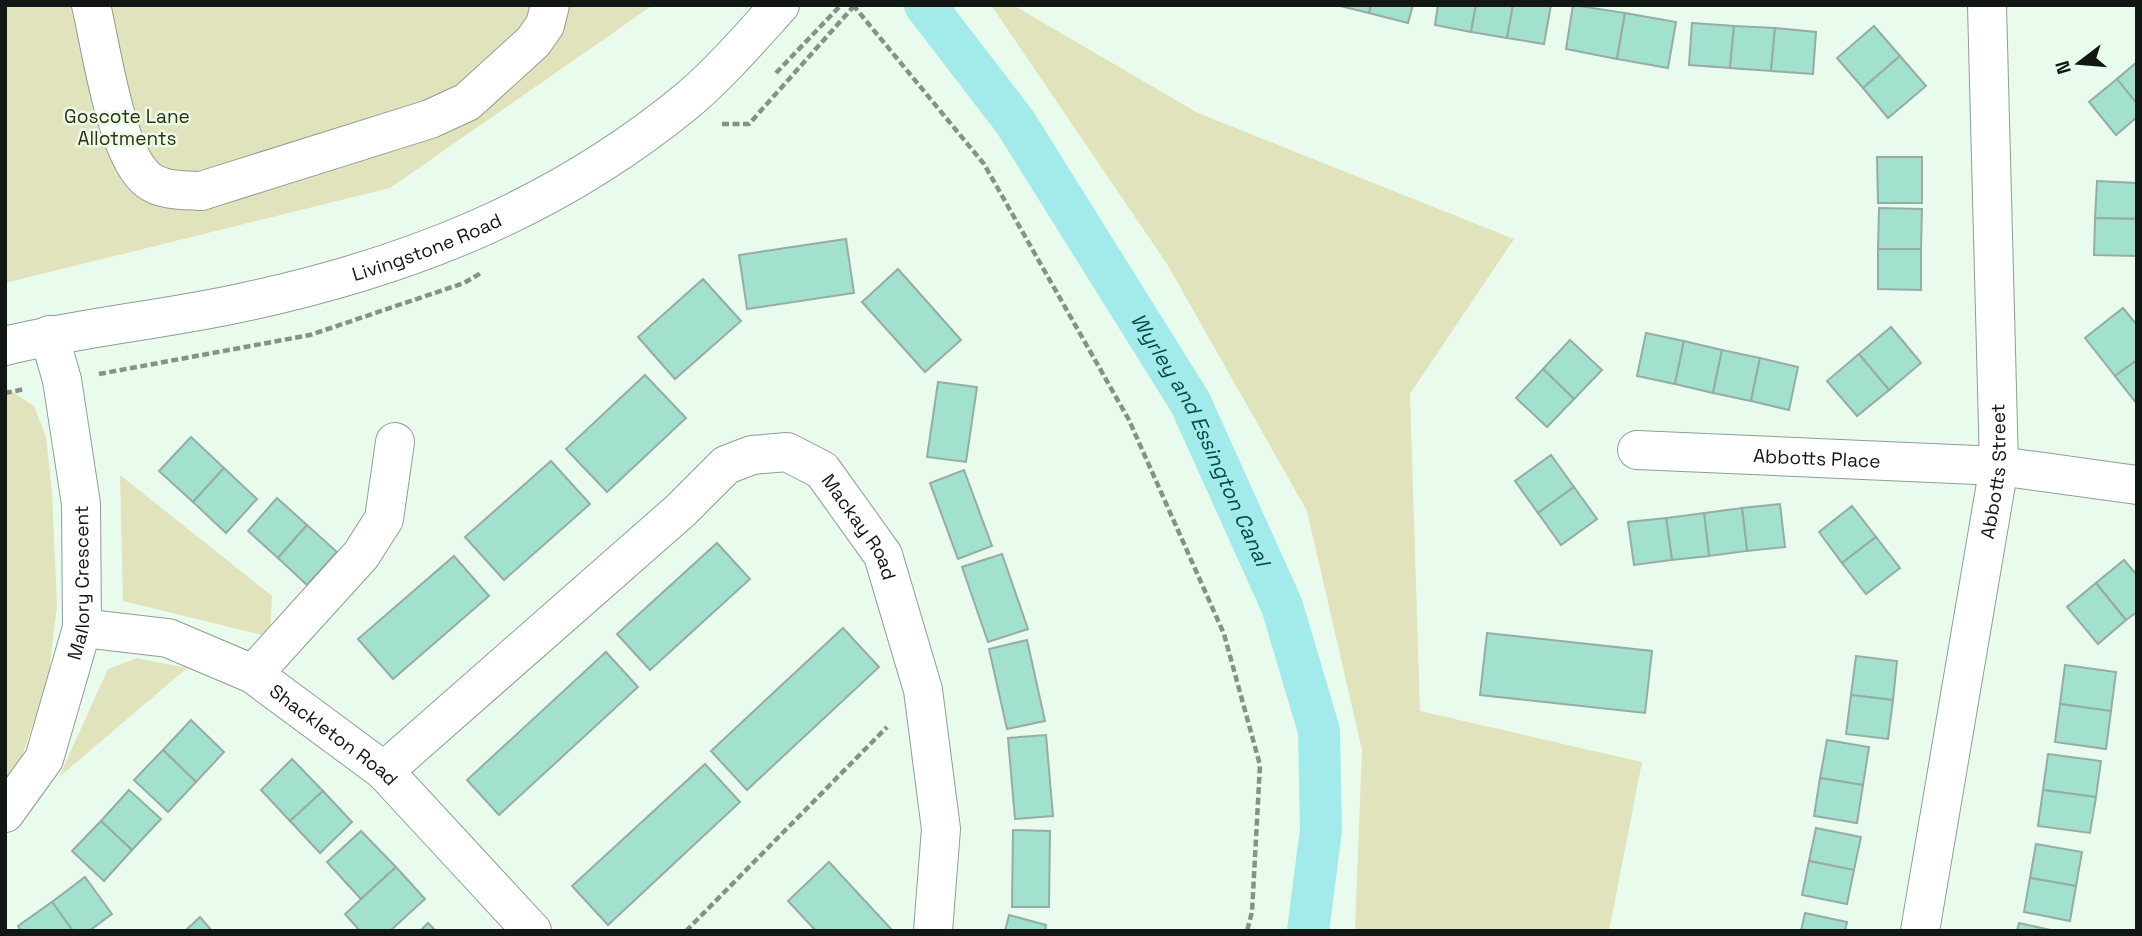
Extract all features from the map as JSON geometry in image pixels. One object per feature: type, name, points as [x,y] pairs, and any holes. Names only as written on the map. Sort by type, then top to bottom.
[{"type":"street","points":[[91,5],[121,135],[134,164],[148,180],[161,187],[201,191],[430,119],[467,102],[533,42],[545,24],[550,5]]},
{"type":"street","name":"Livingstone Road","points":[[5,346],[49,335],[240,303],[395,262],[504,219],[606,161],[689,99],[780,5]]},
{"type":"street","name":"Abbotts Street","points":[[1920,931],[1998,466],[1987,5]]},
{"type":"street","name":"Mallory Crescent","points":[[5,813],[44,759],[82,628],[81,504],[62,380],[49,335]]},
{"type":"street","points":[[253,674],[361,555],[384,519],[395,442]]},
{"type":"street","name":"Abbotts Place","points":[[1637,450],[1998,466],[2137,485]]},
{"type":"street","name":"Mackay Road","points":[[384,771],[670,520],[726,465],[752,455],[787,452],[822,470],[883,555],[923,690],[941,829],[933,931]]},
{"type":"street","name":"Shackleton Road","points":[[82,628],[168,638],[253,674],[384,771],[532,931]]},
{"type":"path","points":[[799,52],[841,5]]},
{"type":"path","points":[[719,124],[749,124],[854,6],[985,164],[1129,420],[1224,634],[1260,765],[1252,912],[1247,931]]},
{"type":"path","points":[[686,931],[923,690]]},
{"type":"green space","name":"Goscote Lane Allotments","points":[[5,5],[653,5],[390,188],[5,283]]},
{"type":"green space","points":[[991,5],[1013,5],[1198,113],[1514,239],[1410,394],[1420,711],[1642,762],[1609,931],[1355,931],[1362,750],[1307,511],[1167,264]]},
{"type":"green space","points":[[5,387],[34,406],[46,437],[52,492],[57,607],[48,680],[16,773],[5,786]]},
{"type":"green space","points":[[120,475],[272,596],[270,637],[123,601]]},
{"type":"green space","points":[[137,658],[187,668],[59,777],[108,669]]},
{"type":"building","points":[[1336,5],[1371,5],[1369,13]]},
{"type":"building","points":[[1371,5],[1413,5],[1408,23],[1369,13]]},
{"type":"building","points":[[1438,5],[1476,5],[1471,32],[1435,25]]},
{"type":"building","points":[[1476,5],[1513,5],[1507,38],[1471,32]]},
{"type":"building","points":[[1513,5],[1551,5],[1544,44],[1507,38]]},
{"type":"building","points":[[1573,5],[1625,13],[1617,59],[1566,49]]},
{"type":"building","points":[[1625,13],[1676,22],[1668,68],[1617,59]]},
{"type":"building","points":[[1692,23],[1734,26],[1730,68],[1689,65]]},
{"type":"building","points":[[1734,26],[1775,28],[1771,71],[1730,68]]},
{"type":"building","points":[[1874,26],[1900,56],[1863,88],[1837,58]]},
{"type":"building","points":[[1775,28],[1816,32],[1813,74],[1771,71]]},
{"type":"building","points":[[1900,56],[1926,86],[1888,118],[1863,88]]},
{"type":"building","points":[[2137,62],[2137,104],[2117,79]]},
{"type":"building","points":[[2117,79],[2137,104],[2137,117],[2116,135],[2089,102]]},
{"type":"building","points":[[1877,157],[1922,157],[1922,203],[1878,203]]},
{"type":"building","points":[[2097,181],[2137,183],[2137,219],[2095,218]]},
{"type":"building","points":[[1879,208],[1922,209],[1921,249],[1878,249]]},
{"type":"building","points":[[2095,218],[2137,219],[2136,256],[2094,255]]},
{"type":"building","points":[[846,239],[854,293],[747,309],[739,255]]},
{"type":"building","points":[[1878,249],[1921,249],[1921,290],[1878,289]]},
{"type":"building","points":[[898,269],[961,340],[925,372],[862,302]]},
{"type":"building","points":[[703,279],[741,321],[675,379],[638,337]]},
{"type":"building","points":[[2123,308],[2137,325],[2137,360],[2115,376],[2085,338]]},
{"type":"building","points":[[1891,327],[1921,363],[1889,390],[1859,354]]},
{"type":"building","points":[[1646,333],[1684,341],[1675,384],[1637,376]]},
{"type":"building","points":[[1570,340],[1602,370],[1574,399],[1543,369]]},
{"type":"building","points":[[1684,341],[1722,350],[1713,393],[1675,384]]},
{"type":"building","points":[[1722,350],[1760,358],[1751,401],[1713,393]]},
{"type":"building","points":[[1859,354],[1889,390],[1857,416],[1827,381]]},
{"type":"building","points":[[1760,358],[1798,367],[1789,410],[1751,401]]},
{"type":"building","points":[[2137,360],[2137,404],[2115,376]]},
{"type":"building","points":[[1543,369],[1574,399],[1547,427],[1516,398]]},
{"type":"building","points":[[645,375],[686,418],[607,492],[566,449]]},
{"type":"building","points":[[938,382],[977,387],[966,462],[927,457]]},
{"type":"building","points":[[191,437],[224,468],[193,502],[159,471]]},
{"type":"building","points":[[1551,455],[1574,487],[1538,513],[1515,481]]},
{"type":"building","points":[[551,461],[590,504],[504,580],[465,537]]},
{"type":"building","points":[[224,468],[257,499],[226,533],[193,502]]},
{"type":"building","points":[[964,470],[992,546],[958,559],[930,483]]},
{"type":"building","points":[[1574,487],[1597,519],[1561,545],[1538,513]]},
{"type":"building","points":[[277,498],[307,525],[278,558],[248,531]]},
{"type":"building","points":[[1780,504],[1785,547],[1747,551],[1742,508]]},
{"type":"building","points":[[1852,506],[1876,537],[1842,563],[1819,532]]},
{"type":"building","points":[[1742,508],[1747,551],[1709,556],[1704,513]]},
{"type":"building","points":[[1704,513],[1709,556],[1672,560],[1666,518]]},
{"type":"building","points":[[1666,518],[1672,560],[1634,565],[1628,522]]},
{"type":"building","points":[[307,525],[337,552],[307,585],[278,558]]},
{"type":"building","points":[[1876,537],[1900,568],[1866,594],[1842,563]]},
{"type":"building","points":[[717,543],[750,579],[650,670],[617,634]]},
{"type":"building","points":[[1002,554],[1028,629],[988,642],[962,567]]},
{"type":"building","points":[[454,556],[489,596],[393,679],[358,639]]},
{"type":"building","points":[[2124,560],[2137,575],[2137,612],[2126,620],[2096,583]]},
{"type":"building","points":[[2096,583],[2126,620],[2098,644],[2067,607]]},
{"type":"building","points":[[843,628],[879,667],[747,790],[711,751]]},
{"type":"building","points":[[1487,633],[1652,651],[1645,713],[1480,695]]},
{"type":"building","points":[[1027,640],[1045,721],[1007,729],[989,649]]},
{"type":"building","points":[[606,652],[638,687],[499,815],[467,780]]},
{"type":"building","points":[[1856,656],[1897,661],[1893,700],[1851,695]]},
{"type":"building","points":[[2065,665],[2116,672],[2111,711],[2060,704]]},
{"type":"building","points":[[1851,695],[1893,700],[1888,739],[1846,734]]},
{"type":"building","points":[[2060,704],[2111,711],[2106,749],[2055,742]]},
{"type":"building","points":[[191,720],[224,752],[196,782],[163,750]]},
{"type":"building","points":[[1046,735],[1053,816],[1015,819],[1008,738]]},
{"type":"building","points":[[1827,740],[1869,747],[1863,785],[1820,778]]},
{"type":"building","points":[[163,750],[196,782],[168,812],[134,780]]},
{"type":"building","points":[[2048,754],[2101,761],[2096,797],[2043,790]]},
{"type":"building","points":[[292,759],[323,791],[290,821],[261,790]]},
{"type":"building","points":[[705,764],[740,802],[608,925],[572,886]]},
{"type":"building","points":[[1820,778],[1863,785],[1857,823],[1814,816]]},
{"type":"building","points":[[129,790],[161,819],[132,850],[101,821]]},
{"type":"building","points":[[2043,790],[2096,797],[2090,833],[2038,826]]},
{"type":"building","points":[[323,791],[352,822],[320,853],[290,821]]},
{"type":"building","points":[[101,821],[132,850],[104,881],[72,851]]},
{"type":"building","points":[[1816,828],[1861,837],[1854,870],[1809,861]]},
{"type":"building","points":[[1013,830],[1050,831],[1049,907],[1012,907]]},
{"type":"building","points":[[361,831],[396,867],[361,899],[327,862]]},
{"type":"building","points":[[2036,844],[2082,852],[2076,886],[2030,878]]},
{"type":"building","points":[[1809,861],[1854,870],[1847,904],[1802,895]]},
{"type":"building","points":[[829,862],[891,931],[816,931],[788,901]]},
{"type":"building","points":[[396,867],[425,899],[390,931],[360,931],[345,914]]},
{"type":"building","points":[[85,877],[112,914],[89,931],[73,931],[52,902]]},
{"type":"building","points":[[2030,878],[2076,886],[2070,921],[2024,912]]},
{"type":"building","points":[[52,902],[73,931],[21,931],[18,926]]},
{"type":"building","points":[[1805,913],[1847,922],[1845,931],[1801,931]]},
{"type":"building","points":[[1009,915],[1046,925],[1045,931],[1005,931]]},
{"type":"building","points":[[200,917],[212,931],[185,931]]},
{"type":"building","points":[[428,923],[436,931],[420,931]]},
{"type":"building","points":[[2019,923],[2055,931],[2017,931]]},
{"type":"waterway","name":"Wyrley and Essington Canal","points":[[925,5],[1015,122],[1190,402],[1282,606],[1319,731],[1321,830],[1308,931]]}]
